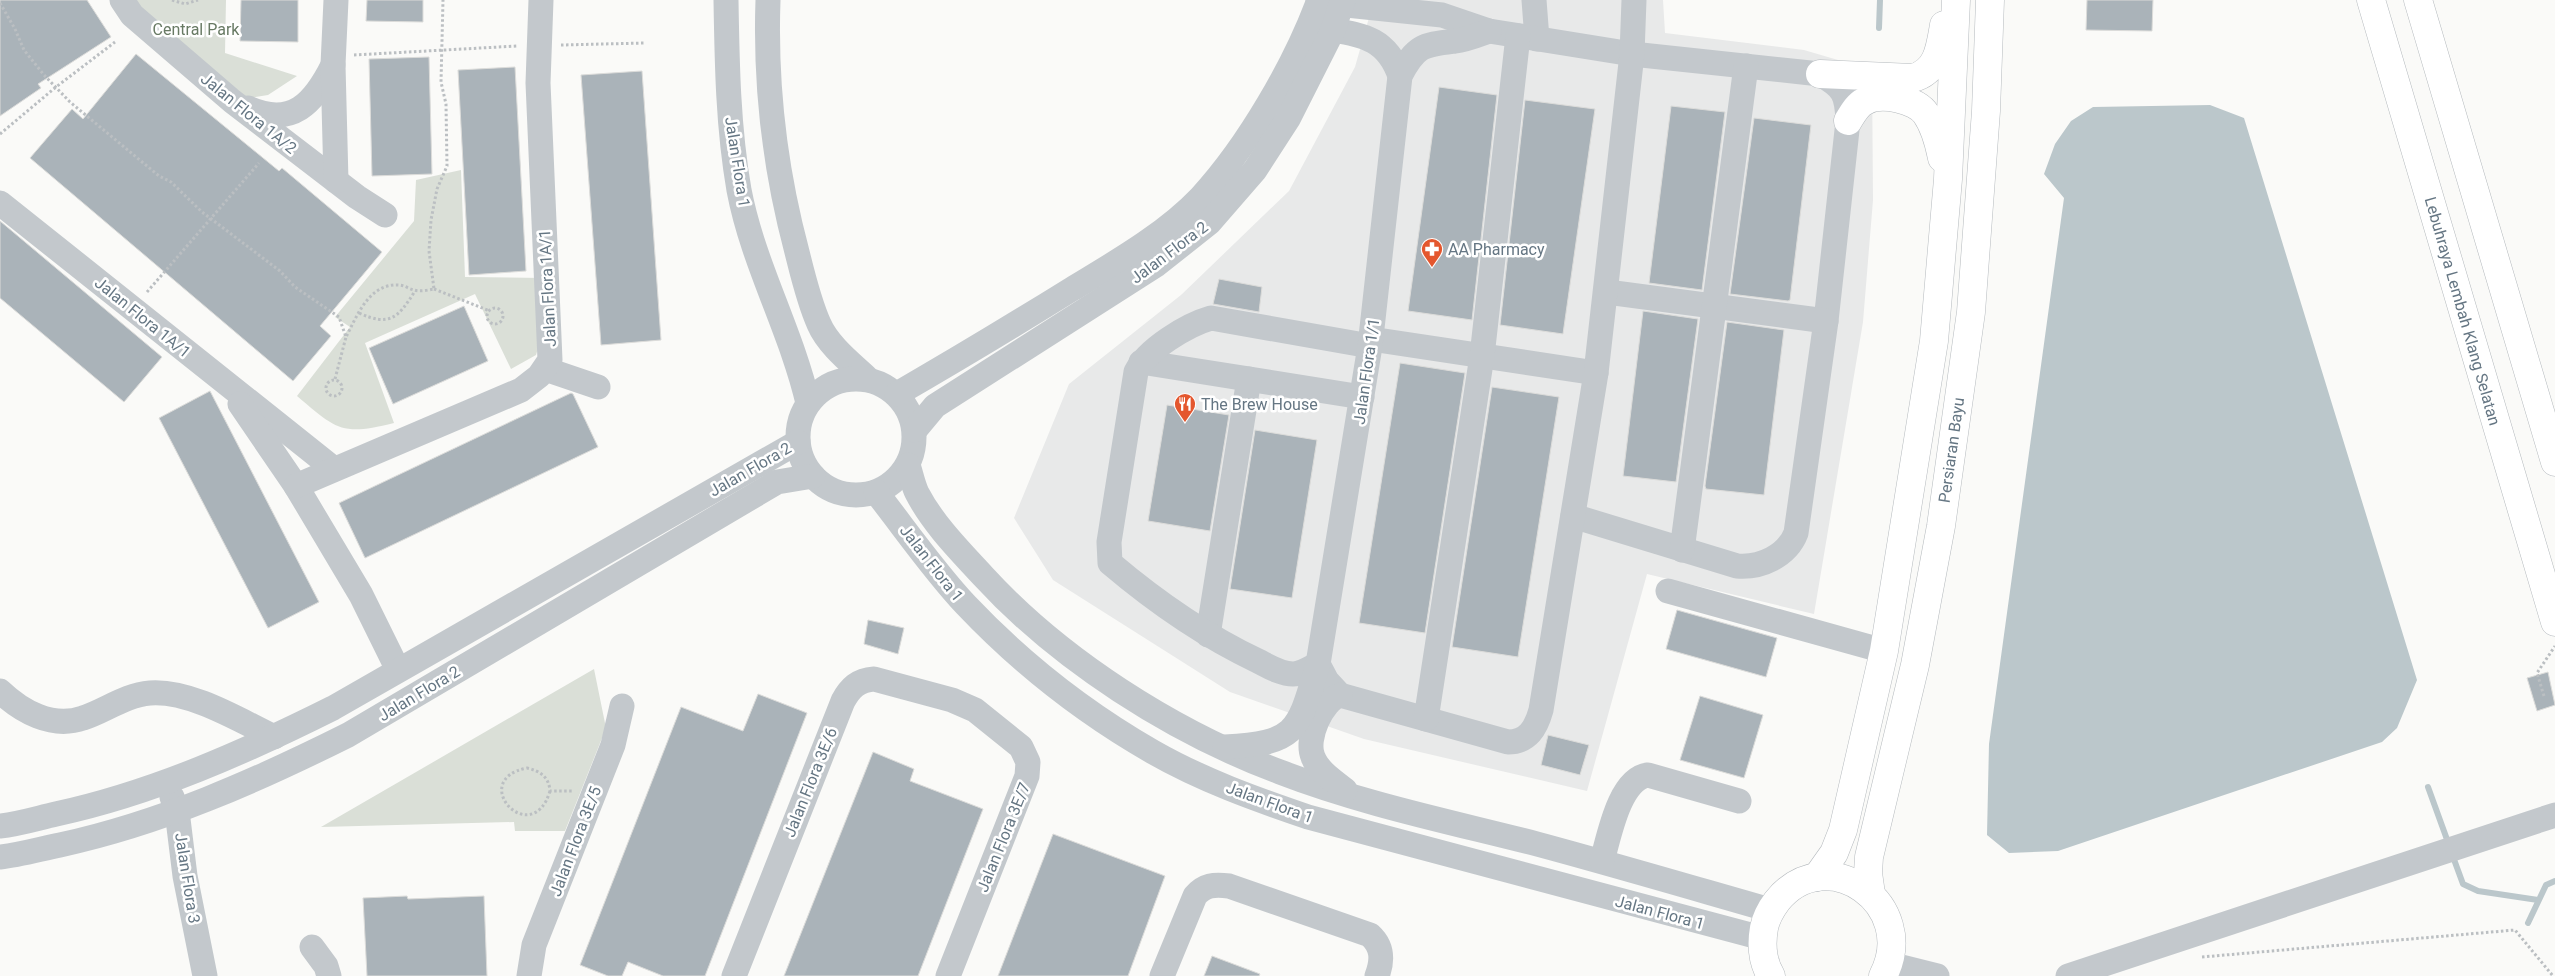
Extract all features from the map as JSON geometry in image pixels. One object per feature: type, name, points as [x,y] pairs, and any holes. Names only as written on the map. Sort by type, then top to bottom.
[{"type":"main road","points":[[1820,74],[1912,78],[1923,75],[1939,54],[1950,0]]},
{"type":"main road","name":"Persiaran Bayu","points":[[1817,877],[1834,852],[1843,830],[1884,651],[1934,341],[1948,179],[1956,0]]},
{"type":"main road","name":"Persiaran Bayu","points":[[1871,894],[1868,873],[1869,857],[1919,646],[1941,526],[1971,312],[1986,111],[1990,0]]},
{"type":"main road","name":"Lebuhraya Lembah Klang Selatan","points":[[2371,0],[2555,622]]},
{"type":"main road","points":[[2418,0],[2555,462]]},
{"type":"main road","points":[[1848,121],[1857,106],[1866,100],[1875,98],[1908,100],[1918,104],[1936,132],[1948,179]]},
{"type":"main road","name":"Persiaran Bayu","points":[[1769,974],[1763,955],[1762,938],[1770,910],[1783,894],[1798,883],[1817,877],[1836,877],[1855,883],[1871,894],[1883,909],[1891,927],[1892,946],[1886,970]]},
{"type":"street","name":"Jalan Flora 1A/2","points":[[122,0],[132,15],[232,101],[336,182],[385,215]]},
{"type":"street","points":[[336,0],[333,61],[336,182]]},
{"type":"street","name":"Jalan Flora 1A/1","points":[[296,486],[521,390],[531,384],[545,369],[551,353],[538,83],[540,0]]},
{"type":"street","name":"Jalan Flora 1","points":[[726,0],[727,87],[739,191],[766,285],[793,350],[808,403]]},
{"type":"street","points":[[768,0],[767,36],[774,142],[799,261],[820,326],[836,348],[866,378]]},
{"type":"street","points":[[1426,719],[1534,0]]},
{"type":"street","points":[[1596,373],[1211,318],[1195,323],[1141,362],[1136,372],[1109,542],[1110,563],[1156,601],[1208,635],[1283,673],[1300,673],[1318,664],[1327,681],[1340,695],[1508,742],[1516,742],[1530,734],[1536,727],[1541,710],[1596,373],[1607,292],[1632,54],[1634,0]]},
{"type":"street","points":[[1330,2],[1421,6],[1489,31],[1632,54],[1820,74],[1842,90],[1848,101],[1848,121],[1826,321],[1796,533],[1791,545],[1784,552],[1773,558],[1757,565],[1746,567],[1682,550],[1573,516]]},
{"type":"street","name":"Jalan Flora 2","points":[[897,394],[948,366],[1118,261],[1156,235],[1200,198],[1251,131],[1308,26],[1330,2]]},
{"type":"street","name":"Jalan Flora 2","points":[[915,430],[935,406],[1156,265],[1209,223],[1255,170],[1288,119],[1334,30],[1330,2]]},
{"type":"street","points":[[1308,26],[1362,36],[1385,48],[1394,59],[1400,76]]},
{"type":"street","points":[[1400,76],[1410,58],[1427,44],[1457,41],[1489,31]]},
{"type":"street","points":[[232,101],[272,117],[298,112],[323,83],[333,61]]},
{"type":"street","points":[[1682,550],[1746,66]]},
{"type":"street","name":"Jalan Flora 1/1","points":[[1222,748],[1257,745],[1287,735],[1297,723],[1304,707],[1318,664],[1370,342],[1400,76]]},
{"type":"street","name":"Jalan Flora 1A/1","points":[[0,203],[334,469]]},
{"type":"street","points":[[1607,292],[1826,321]]},
{"type":"street","points":[[1141,362],[1362,397]]},
{"type":"street","points":[[545,369],[598,387]]},
{"type":"street","points":[[850,378],[866,378],[883,384],[897,394],[909,410],[915,430],[914,448],[908,465],[889,486],[876,492],[859,496],[842,494],[826,487],[812,476],[802,460],[798,442],[800,422],[808,403],[819,391],[834,382],[850,378]]},
{"type":"street","points":[[1208,635],[1249,379]]},
{"type":"street","points":[[224,381],[296,486],[361,595],[398,670]]},
{"type":"street","name":"Jalan Flora 2","points":[[0,826],[105,803],[166,782],[274,737],[333,708],[798,442]]},
{"type":"street","name":"Jalan Flora 1","points":[[908,465],[917,493],[950,540],[998,592],[1053,642],[1101,678],[1222,748],[1279,772],[1356,798],[1602,861],[1770,910]]},
{"type":"street","name":"Jalan Flora 2","points":[[0,857],[113,833],[177,811],[287,765],[348,735],[777,482],[812,476]]},
{"type":"street","name":"Jalan Flora 1","points":[[876,492],[965,604],[1008,644],[1091,713],[1154,753],[1241,793],[1308,817],[1762,938]]},
{"type":"street","points":[[1668,591],[1884,651]]},
{"type":"street","name":"Jalan Flora 3E/6","points":[[734,976],[847,693],[860,682],[874,679],[952,700]]},
{"type":"street","points":[[0,691],[16,706],[34,716],[60,720],[81,719],[135,696],[151,693],[180,697],[214,708],[274,737]]},
{"type":"street","points":[[1340,695],[1332,698],[1326,704],[1311,741],[1311,751],[1318,766],[1356,798]]},
{"type":"street","name":"Jalan Flora 3E/7","points":[[948,976],[1028,769],[1026,757],[1017,743],[975,710],[952,700]]},
{"type":"street","name":"Jalan Flora 3E/5","points":[[529,976],[534,945],[614,740],[622,706]]},
{"type":"street","points":[[1602,861],[1622,798],[1630,785],[1639,776],[1648,775],[1739,801]]},
{"type":"street","name":"Jalan Flora 3","points":[[166,782],[177,811],[186,876],[205,976]]},
{"type":"street","points":[[2068,976],[2555,815]]},
{"type":"street","points":[[1162,976],[1195,896],[1206,886],[1229,886],[1299,912],[1370,935],[1377,941],[1382,956],[1377,976]]},
{"type":"street","points":[[312,947],[322,959],[329,976]]},
{"type":"street","points":[[1886,970],[1937,976]]},
{"type":"path","points":[[172,0],[185,4],[198,0]]},
{"type":"path","points":[[434,289],[429,250],[431,220],[437,190],[447,166],[446,104],[441,82],[443,0]]},
{"type":"path","points":[[0,3],[24,50],[70,102],[122,143],[142,162],[171,182],[210,218],[280,271],[295,287],[339,317],[346,337]]},
{"type":"path","points":[[0,134],[56,87],[116,42]]},
{"type":"path","points":[[333,61],[442,49],[645,43]]},
{"type":"path","points":[[145,294],[259,162]]},
{"type":"path","points":[[335,379],[341,382],[341,391],[339,395],[332,396],[325,388],[335,379],[346,337],[371,295],[384,286],[400,285],[416,291],[434,289],[490,311],[494,308],[502,312],[500,323],[496,325],[490,322],[490,311]]},
{"type":"path","points":[[359,313],[372,319],[385,321],[394,318],[403,310],[416,291]]},
{"type":"path","points":[[2544,696],[2537,673],[2555,646]]},
{"type":"path","points":[[527,768],[542,774],[547,780],[550,791],[544,806],[536,812],[527,815],[515,814],[510,810],[502,796],[504,781],[509,773],[527,768]]},
{"type":"path","points":[[550,791],[595,791]]},
{"type":"path","points":[[2194,958],[2515,930],[2552,976]]},
{"type":"shaded area","points":[[1374,0],[1663,0],[1665,33],[1804,50],[1872,70],[1873,200],[1863,322],[1814,614],[1647,574],[1587,791],[1364,739],[1230,692],[1053,580],[1014,518],[1069,384],[1181,295],[1289,191],[1355,67]]},
{"type":"shaded area","points":[[2210,105],[2244,118],[2417,680],[2397,728],[2382,742],[2058,851],[2009,853],[1987,835],[1989,744],[2064,198],[2044,174],[2055,144],[2071,121],[2093,107]]},
{"type":"green space","name":"Central Park","points":[[124,0],[226,0],[225,53],[297,76],[268,95],[250,98],[225,90]]},
{"type":"green space","points":[[461,170],[465,277],[543,278],[546,323],[536,355],[511,369],[475,294],[365,343],[394,423],[363,429],[351,429],[332,423],[297,396],[350,327],[335,317],[414,221],[416,180]]},
{"type":"green space","points":[[594,669],[606,728],[565,831],[515,831],[514,822],[321,827]]},
{"type":"building","points":[[0,0],[87,0],[111,37],[38,84],[41,88],[0,116]]},
{"type":"building","points":[[241,0],[298,0],[298,42],[240,41]]},
{"type":"building","points":[[367,0],[423,0],[423,22],[366,21]]},
{"type":"building","points":[[2087,0],[2153,0],[2152,31],[2086,30]]},
{"type":"building","points":[[136,54],[279,171],[282,168],[382,252],[320,326],[331,336],[293,381],[30,158],[72,109],[83,119]]},
{"type":"building","points":[[429,57],[432,174],[372,176],[369,59]]},
{"type":"building","points":[[515,67],[526,271],[469,275],[458,70]]},
{"type":"building","points":[[642,71],[661,340],[601,345],[581,75]]},
{"type":"building","points":[[1439,87],[1497,95],[1472,320],[1408,311]]},
{"type":"building","points":[[1525,100],[1595,109],[1563,334],[1500,325]]},
{"type":"building","points":[[1671,106],[1725,112],[1702,290],[1649,283]]},
{"type":"building","points":[[1754,118],[1811,125],[1790,300],[1788,301],[1730,294]]},
{"type":"building","points":[[0,221],[162,357],[124,402],[0,298]]},
{"type":"building","points":[[1219,279],[1262,287],[1259,312],[1213,304]]},
{"type":"building","points":[[464,306],[488,361],[393,404],[369,348]]},
{"type":"building","points":[[1643,311],[1698,319],[1676,482],[1623,476]]},
{"type":"building","points":[[1727,322],[1784,330],[1764,495],[1706,489],[1705,486]]},
{"type":"building","points":[[1400,363],[1465,373],[1425,633],[1359,623]]},
{"type":"building","points":[[1492,387],[1559,397],[1518,657],[1452,647]]},
{"type":"building","points":[[210,391],[319,602],[268,628],[159,418]]},
{"type":"building","points":[[571,393],[598,447],[365,558],[339,503]]},
{"type":"building","points":[[1167,405],[1229,415],[1210,531],[1148,521]]},
{"type":"building","points":[[1255,430],[1317,440],[1292,598],[1230,589]]},
{"type":"building","points":[[1677,610],[1777,638],[1766,677],[1666,649]]},
{"type":"building","points":[[868,620],[904,628],[898,654],[864,644]]},
{"type":"building","points":[[2548,672],[2555,705],[2537,711],[2527,678]]},
{"type":"building","points":[[758,694],[807,713],[705,976],[663,976],[628,962],[622,976],[608,976],[580,965],[681,707],[743,731]]},
{"type":"building","points":[[1700,696],[1763,715],[1744,778],[1680,760]]},
{"type":"building","points":[[1548,735],[1589,745],[1580,775],[1541,765]]},
{"type":"building","points":[[873,752],[914,769],[910,781],[983,809],[918,976],[784,976]]},
{"type":"building","points":[[1053,834],[1165,876],[1128,976],[998,976]]},
{"type":"building","points":[[407,896],[408,899],[484,896],[487,976],[367,976],[363,898]]},
{"type":"building","points":[[1212,956],[1260,974],[1259,976],[1204,976]]},
{"type":"waterway","points":[[1879,28],[1880,0]]},
{"type":"waterway","points":[[2428,787],[2449,845]]},
{"type":"waterway","points":[[2452,854],[2463,884],[2478,891],[2538,900]]},
{"type":"waterway","points":[[2528,923],[2546,885],[2555,881]]},
{"type":"place","name":"AA Pharmacy","points":[[1432,268]]},
{"type":"place","name":"The Brew House","points":[[1185,423]]}]
